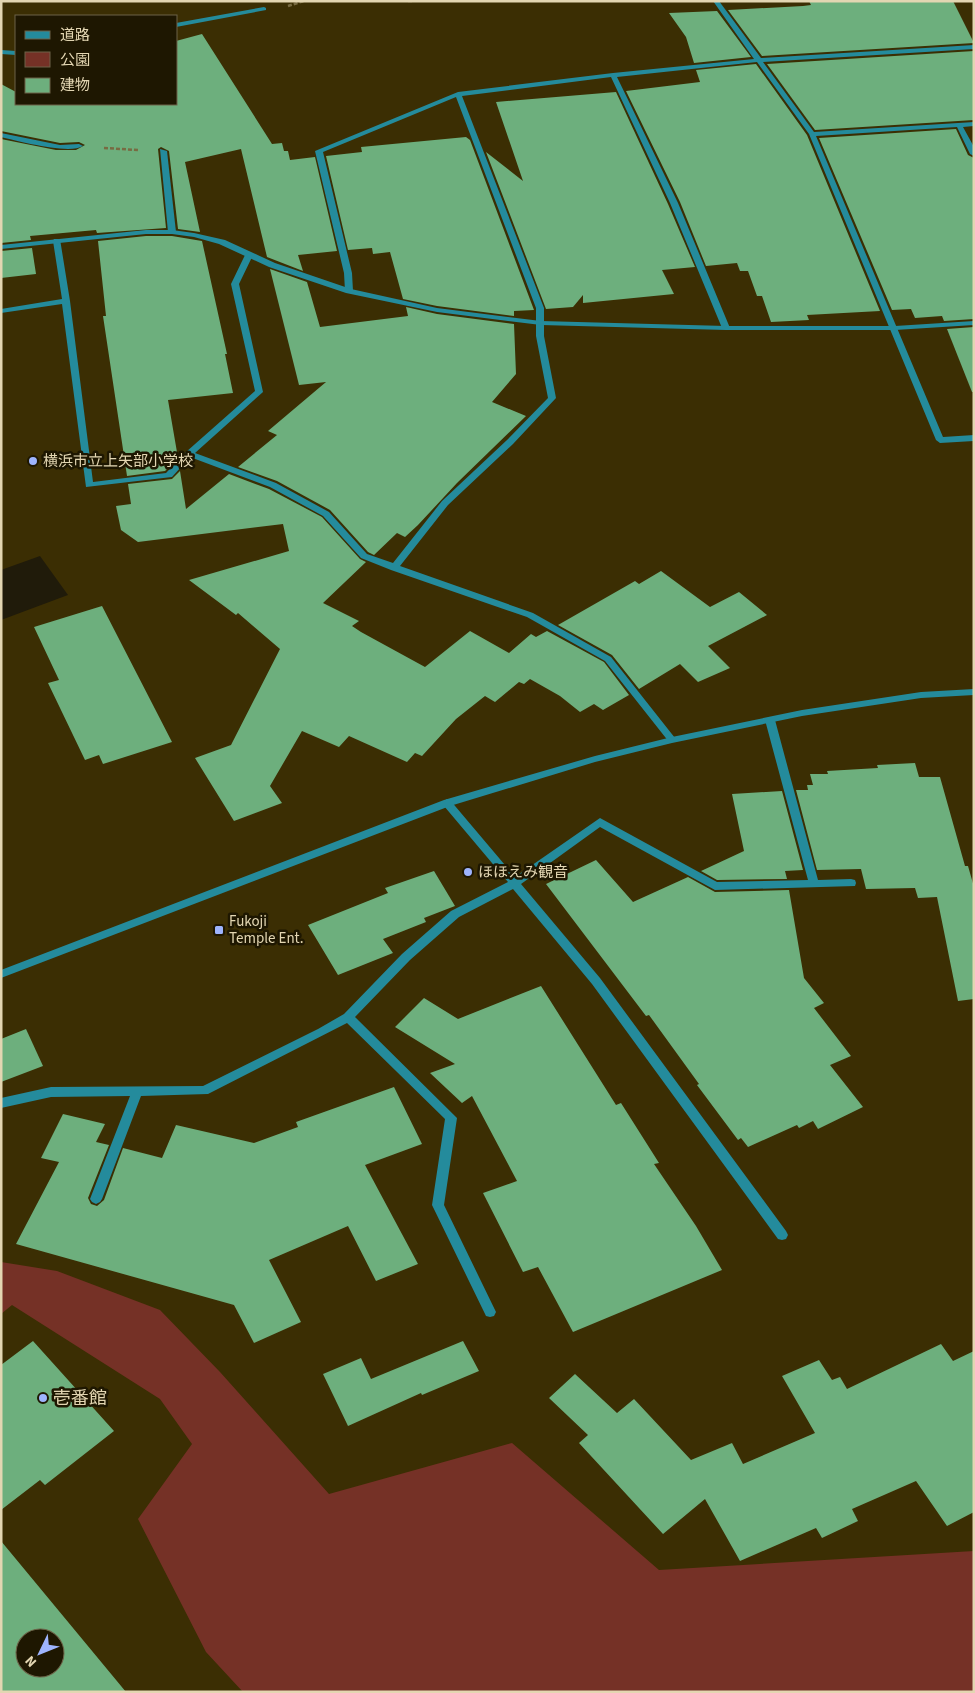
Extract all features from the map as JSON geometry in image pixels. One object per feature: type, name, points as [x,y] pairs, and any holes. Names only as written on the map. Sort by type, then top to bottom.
[{"type":"street","points":[[716,1],[812,134],[895,328],[940,440],[974,438]]},
{"type":"street","points":[[178,25],[264,10]]},
{"type":"street","points":[[349,291],[348,273],[319,151],[458,94],[613,75],[760,60],[974,47]]},
{"type":"street","points":[[1,52],[15,53]]},
{"type":"street","points":[[613,75],[674,203],[726,328]]},
{"type":"street","points":[[394,568],[445,503],[552,398],[540,336],[540,308],[458,94]]},
{"type":"street","points":[[812,134],[974,124]]},
{"type":"street","points":[[959,125],[974,154]]},
{"type":"street","points":[[1,135],[60,147],[79,146]]},
{"type":"street","points":[[163,151],[172,232]]},
{"type":"street","points":[[1,247],[146,232],[172,232],[222,242],[272,265],[349,291],[437,310],[541,323],[726,328],[895,328],[974,323]]},
{"type":"street","points":[[57,241],[89,485],[168,475],[259,392],[235,284],[249,255]]},
{"type":"street","points":[[1,311],[66,301]]},
{"type":"street","points":[[189,454],[273,485],[326,514],[364,556],[530,615],[608,659],[672,740]]},
{"type":"street","points":[[1,974],[447,804],[595,759],[672,740],[802,713],[921,695],[974,692]]},
{"type":"street","points":[[770,720],[814,883]]},
{"type":"street","points":[[447,804],[596,981],[782,1235]]},
{"type":"street","points":[[1,1103],[51,1092],[204,1090],[322,1032],[348,1017],[406,957],[455,914],[513,884],[600,822],[715,886],[851,883]]},
{"type":"street","points":[[348,1017],[451,1118],[438,1205],[490,1312]]},
{"type":"street","points":[[96,1200],[137,1092]]},
{"type":"path","points":[[408,1],[413,1]]},
{"type":"path","points":[[79,146],[163,151]]},
{"type":"green space","points":[[1,1262],[57,1271],[160,1310],[220,1372],[329,1494],[512,1443],[659,1570],[974,1551],[974,1692],[243,1692],[206,1652],[138,1519],[192,1444],[160,1399],[12,1305],[1,1314]]},
{"type":"shaded area","points":[[40,556],[68,595],[1,620],[1,570]]},
{"type":"building","points":[[809,1],[953,1],[974,43],[762,56],[728,10],[811,5]]},
{"type":"building","points":[[717,11],[751,57],[694,63],[686,37],[669,13]]},
{"type":"building","points":[[202,34],[272,144],[282,143],[284,151],[288,151],[290,160],[315,157],[337,251],[298,255],[303,271],[267,257],[241,149],[185,162],[200,232],[178,229],[169,151],[161,147],[158,149],[166,228],[97,233],[96,230],[30,236],[31,240],[1,243],[1,139],[56,150],[76,150],[85,145],[79,142],[60,143],[1,131],[1,84],[15,91],[15,105],[178,105],[178,40]]},
{"type":"building","points":[[974,51],[974,120],[815,130],[767,64]]},
{"type":"building","points":[[756,64],[807,135],[880,311],[807,315],[809,320],[771,322],[762,296],[757,296],[748,271],[740,271],[737,263],[706,266],[680,202],[626,91],[700,82],[696,70]]},
{"type":"building","points":[[616,92],[695,267],[662,270],[674,294],[583,303],[583,295],[573,307],[546,309],[486,152],[523,181],[496,102]]},
{"type":"building","points":[[956,129],[968,155],[974,158],[974,319],[944,321],[942,316],[915,318],[911,309],[892,310],[819,138]]},
{"type":"building","points":[[466,137],[470,140],[534,310],[514,311],[514,316],[437,306],[403,299],[390,252],[373,254],[372,248],[348,250],[326,156],[362,152],[361,147]]},
{"type":"building","points":[[146,236],[172,236],[202,241],[227,354],[225,354],[233,393],[168,400],[178,458],[165,471],[127,476],[103,316],[106,316],[98,241]]},
{"type":"building","points":[[32,248],[36,274],[1,278],[1,251]]},
{"type":"building","points":[[270,269],[307,282],[320,327],[408,316],[406,307],[437,314],[514,324],[516,374],[492,402],[526,416],[405,537],[397,533],[374,555],[368,552],[330,510],[277,481],[238,467],[277,435],[268,431],[326,382],[299,385]]},
{"type":"building","points":[[974,327],[974,392],[972,392],[947,329]]},
{"type":"building","points":[[180,471],[186,509],[229,474],[269,489],[322,517],[360,559],[366,562],[323,603],[359,621],[352,626],[361,632],[425,667],[470,631],[509,653],[531,634],[536,637],[547,631],[604,662],[629,695],[603,710],[594,704],[580,712],[560,696],[530,679],[524,684],[519,682],[495,702],[485,696],[456,719],[422,756],[415,753],[407,762],[349,736],[339,747],[302,731],[270,786],[282,803],[234,821],[195,758],[231,745],[280,649],[238,613],[236,615],[189,580],[289,551],[283,524],[138,542],[121,530],[116,506],[131,504],[128,484],[172,479]]},
{"type":"building","points":[[661,571],[710,607],[739,592],[767,615],[708,646],[730,668],[698,682],[680,664],[639,689],[612,655],[558,625],[635,581],[639,584]]},
{"type":"building","points":[[102,606],[172,742],[103,764],[99,755],[85,760],[48,683],[59,680],[34,627]]},
{"type":"building","points":[[915,763],[919,777],[940,777],[965,866],[968,866],[974,887],[974,999],[958,1001],[937,897],[918,898],[915,888],[866,889],[861,869],[817,870],[796,790],[808,790],[807,785],[813,785],[810,774],[828,774],[827,771],[878,768],[877,765]]},
{"type":"building","points":[[782,791],[803,870],[785,871],[787,879],[717,880],[701,871],[744,851],[732,794]]},
{"type":"building","points":[[596,860],[633,902],[688,877],[715,892],[789,890],[804,978],[824,1003],[814,1008],[851,1056],[830,1065],[863,1107],[818,1129],[813,1121],[799,1128],[797,1125],[748,1147],[741,1138],[738,1140],[649,1015],[646,1016],[546,884]]},
{"type":"building","points":[[434,871],[455,906],[424,918],[426,922],[383,939],[393,953],[338,975],[308,925],[388,893],[385,888]]},
{"type":"building","points":[[541,986],[616,1105],[621,1103],[659,1163],[654,1164],[696,1226],[722,1270],[573,1332],[538,1267],[523,1272],[483,1193],[517,1181],[472,1096],[462,1103],[430,1073],[455,1064],[395,1027],[424,998],[458,1019]]},
{"type":"building","points":[[26,1029],[43,1066],[1,1082],[1,1039]]},
{"type":"building","points":[[394,1087],[422,1144],[365,1165],[418,1264],[376,1281],[348,1226],[269,1260],[301,1322],[254,1343],[234,1305],[16,1244],[59,1162],[41,1158],[63,1114],[105,1124],[96,1142],[109,1145],[88,1198],[91,1204],[97,1206],[104,1200],[123,1148],[162,1158],[176,1125],[254,1143],[298,1127],[296,1122]]},
{"type":"building","name":"壱番館","points":[[33,1341],[114,1431],[45,1485],[40,1480],[1,1510],[1,1365]]},
{"type":"building","points":[[463,1341],[479,1371],[422,1395],[421,1393],[348,1426],[323,1374],[361,1358],[371,1379]]},
{"type":"building","points":[[941,1344],[953,1361],[974,1351],[974,1512],[947,1526],[916,1481],[852,1509],[858,1521],[822,1538],[816,1528],[740,1561],[705,1499],[663,1534],[579,1443],[588,1435],[549,1398],[575,1374],[617,1413],[634,1399],[691,1460],[732,1443],[743,1464],[815,1433],[782,1376],[819,1360],[832,1380],[840,1377],[847,1389]]},
{"type":"building","points":[[1,1541],[126,1692],[1,1692]]},
{"type":"place","name":"横浜市立上矢部小学校","points":[[33,461]]},
{"type":"place","name":"ほほえみ観音","points":[[468,872]]},
{"type":"place","name":"Fukoji Temple Ent.","points":[[219,930]]},
{"type":"place","name":"壱番館","points":[[43,1398]]}]
